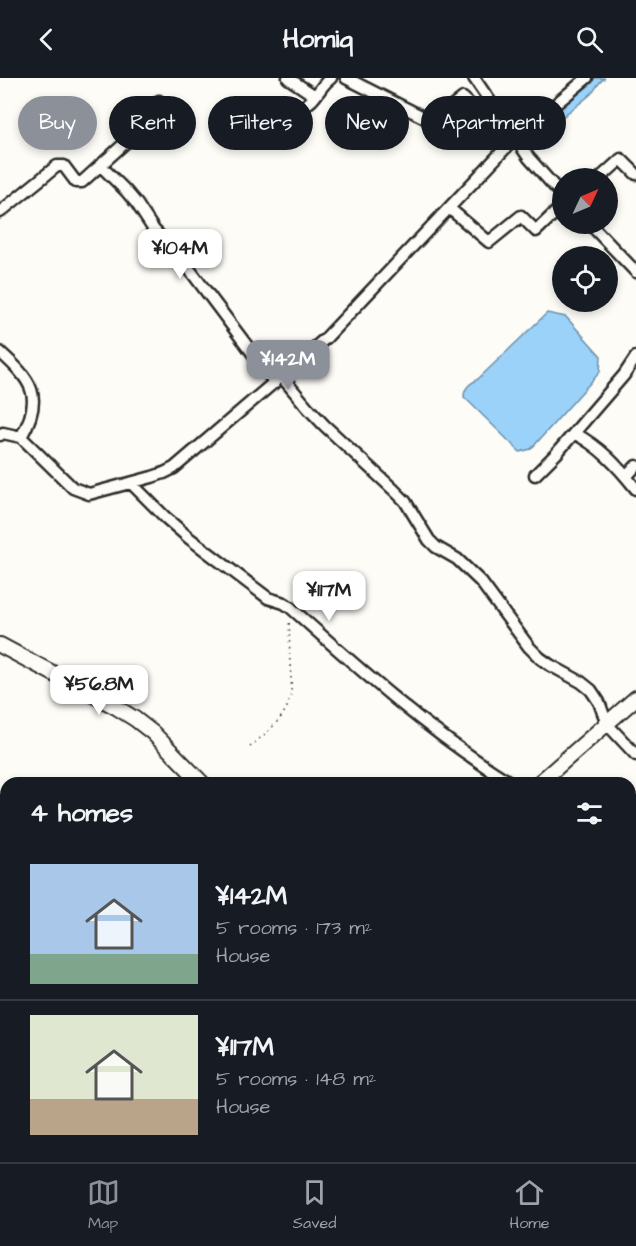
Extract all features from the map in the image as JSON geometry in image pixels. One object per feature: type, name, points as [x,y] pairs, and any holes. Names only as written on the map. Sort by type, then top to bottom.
[{"type":"street","points":[[288,78],[315,96],[324,83],[331,78]]},
{"type":"street","points":[[346,78],[421,116]]},
{"type":"street","points":[[474,78],[487,96]]},
{"type":"street","points":[[565,96],[587,78]]},
{"type":"street","points":[[0,212],[57,166],[64,166],[76,182],[82,182],[117,150]]},
{"type":"street","points":[[1,433],[21,437],[73,488],[89,494],[164,473],[174,468],[341,323],[504,150]]},
{"type":"street","points":[[524,150],[552,184]]},
{"type":"street","points":[[611,168],[621,159],[636,174]]},
{"type":"street","points":[[100,165],[137,204],[154,230],[184,262],[278,380],[405,501],[429,540],[436,547],[457,559],[481,582],[529,647],[540,658],[591,690],[599,702],[607,724],[636,755]]},
{"type":"street","points":[[449,208],[489,242],[521,216],[536,231],[552,216]]},
{"type":"street","points":[[600,234],[636,272]]},
{"type":"street","points":[[0,352],[26,377],[31,388],[33,413],[21,437]]},
{"type":"street","points":[[535,475],[624,375],[636,357]]},
{"type":"street","points":[[574,433],[605,453],[636,489]]},
{"type":"street","points":[[626,477],[636,466]]},
{"type":"street","points":[[131,483],[189,538],[268,598],[290,606],[361,671],[408,710],[460,750],[502,777]]},
{"type":"street","points":[[0,645],[135,719],[161,741],[196,777]]},
{"type":"street","points":[[546,777],[636,698]]},
{"type":"path","points":[[250,747],[280,719],[292,694],[290,606]]},
{"type":"water","points":[[595,78],[605,78],[590,95],[566,114],[566,102]]},
{"type":"water","points":[[547,313],[566,317],[601,356],[600,372],[531,449],[520,452],[464,397],[464,394],[468,386]]}]
